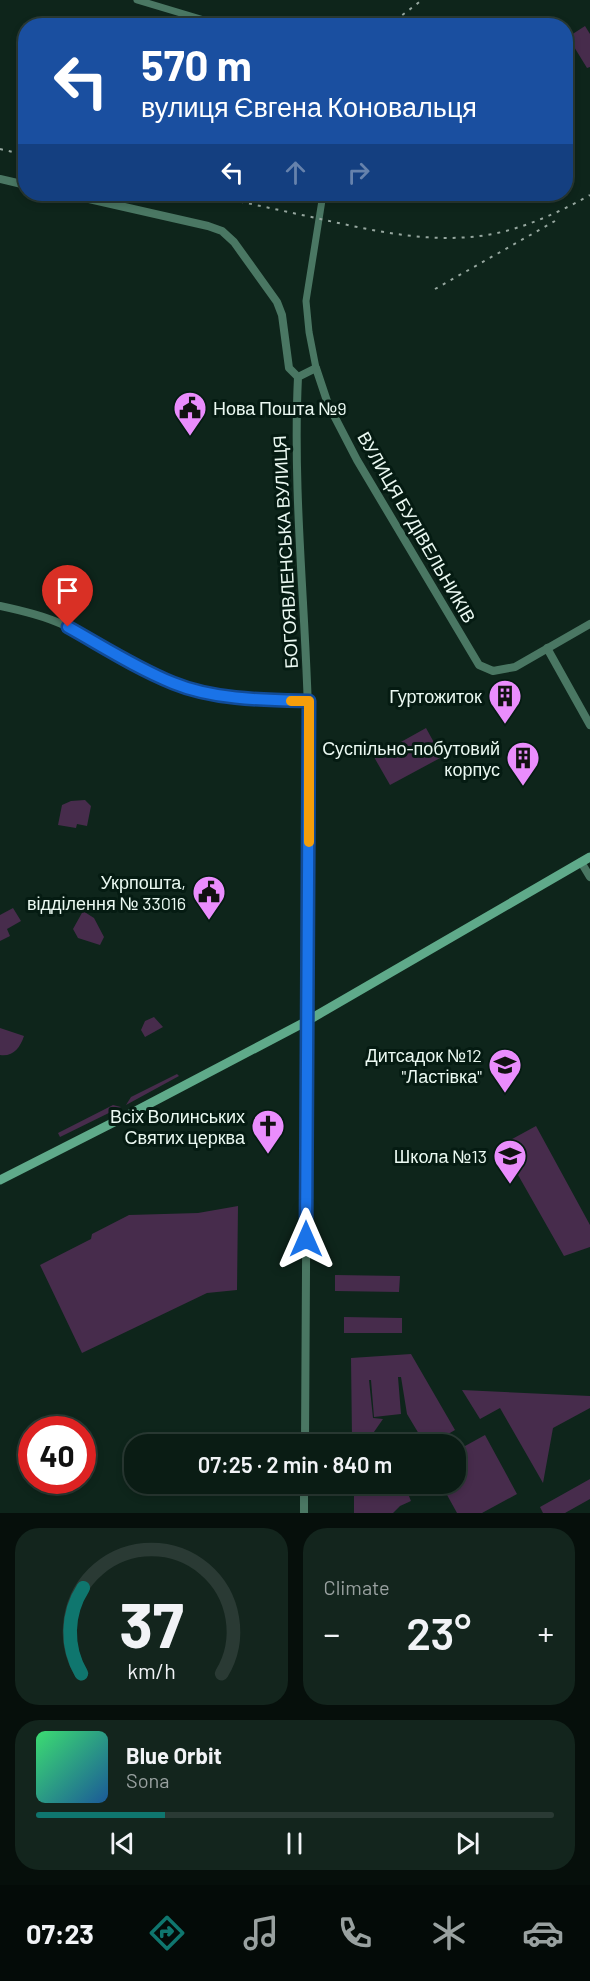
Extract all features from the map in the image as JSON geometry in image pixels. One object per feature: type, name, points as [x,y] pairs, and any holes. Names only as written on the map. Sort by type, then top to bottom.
[{"type":"main road","points":[[0,1180],[307,1021],[586,860]]},
{"type":"street","points":[[137,0],[197,18]]},
{"type":"street","points":[[0,180],[18,183]]},
{"type":"street","points":[[98,201],[222,231],[234,242],[277,302],[282,315],[289,368],[298,377],[316,368]]},
{"type":"street","name":"ВУЛИЦЯ БУДІВЕЛЬНИКІВ","points":[[322,201],[306,301],[316,368],[328,404],[357,460],[478,664],[493,671],[515,667],[547,648]]},
{"type":"street","name":"БОГОЯВЛЕНСЬКА ВУЛИЦЯ","points":[[298,377],[295,473],[309,701],[305,1434]]},
{"type":"street","points":[[0,606],[35,614],[60,623],[151,673],[195,690],[269,699],[309,701]]},
{"type":"street","points":[[590,624],[547,648],[590,725]]},
{"type":"street","points":[[586,860],[590,877]]},
{"type":"street","points":[[304,1494],[304,1513]]},
{"type":"shaded area","points":[[585,26],[590,34],[590,67],[587,68],[573,45],[573,34]]},
{"type":"shaded area","points":[[426,728],[442,757],[390,785],[374,757]]},
{"type":"shaded area","points":[[85,800],[91,806],[87,826],[77,824],[76,828],[58,825],[62,805],[71,801]]},
{"type":"shaded area","points":[[13,908],[21,921],[7,929],[10,936],[0,941],[0,915]]},
{"type":"shaded area","points":[[83,911],[94,918],[104,937],[100,945],[78,938],[73,929]]},
{"type":"shaded area","points":[[154,1017],[163,1027],[145,1037],[141,1030],[145,1021]]},
{"type":"shaded area","points":[[0,1028],[24,1036],[18,1048],[9,1055],[0,1055]]},
{"type":"shaded area","points":[[177,1074],[179,1076],[126,1105],[131,1097]]},
{"type":"shaded area","points":[[113,1105],[121,1107],[60,1137],[58,1133]]},
{"type":"shaded area","points":[[536,1126],[590,1225],[590,1247],[564,1256],[501,1145]]},
{"type":"shaded area","points":[[238,1206],[237,1290],[207,1293],[82,1353],[40,1265],[91,1239],[92,1234],[129,1215],[198,1213]]},
{"type":"shaded area","points":[[335,1275],[400,1276],[399,1292],[335,1291]]},
{"type":"shaded area","points":[[344,1317],[402,1318],[402,1333],[344,1333]]},
{"type":"shaded area","points":[[411,1354],[455,1430],[448,1434],[419,1434],[407,1414],[401,1377],[398,1377],[401,1414],[374,1417],[371,1380],[369,1380],[373,1418],[383,1419],[373,1434],[352,1434],[351,1358]]},
{"type":"shaded area","points":[[462,1390],[590,1396],[590,1408],[553,1428],[543,1483],[500,1408],[480,1419]]},
{"type":"shaded area","points":[[485,1435],[517,1494],[482,1513],[457,1513],[447,1494],[466,1494],[466,1445]]},
{"type":"shaded area","points":[[590,1479],[590,1499],[565,1513],[543,1513],[540,1507]]},
{"type":"shaded area","points":[[354,1494],[408,1494],[411,1501],[400,1506],[393,1513],[354,1513]]},
{"type":"railway","points":[[398,18],[422,0]]},
{"type":"railway","points":[[0,149],[18,153]]},
{"type":"railway","points":[[237,201],[382,232],[448,238],[493,234],[518,227],[555,213],[590,195]]},
{"type":"railway","points":[[435,289],[555,221]]},
{"type":"slow traffic","points":[[291,701],[309,701],[309,842]]},
{"type":"place","name":"Нова Пошта №9","points":[[190,437]]},
{"type":"place","name":"Гуртожиток","points":[[505,725]]},
{"type":"place","name":"Суспільно-побутовий корпус","points":[[523,787]]},
{"type":"place","name":"Укрпошта, відділення № 33016","points":[[209,921]]},
{"type":"place","name":"Дитсадок №12 \"Ластівка\"","points":[[505,1094]]},
{"type":"place","name":"Всіх Волинських Святих церква","points":[[268,1155]]},
{"type":"place","name":"Школа №13","points":[[510,1185]]},
{"type":"route","points":[[68,627],[151,673],[195,690],[269,699],[309,701],[306,1239]]}]
